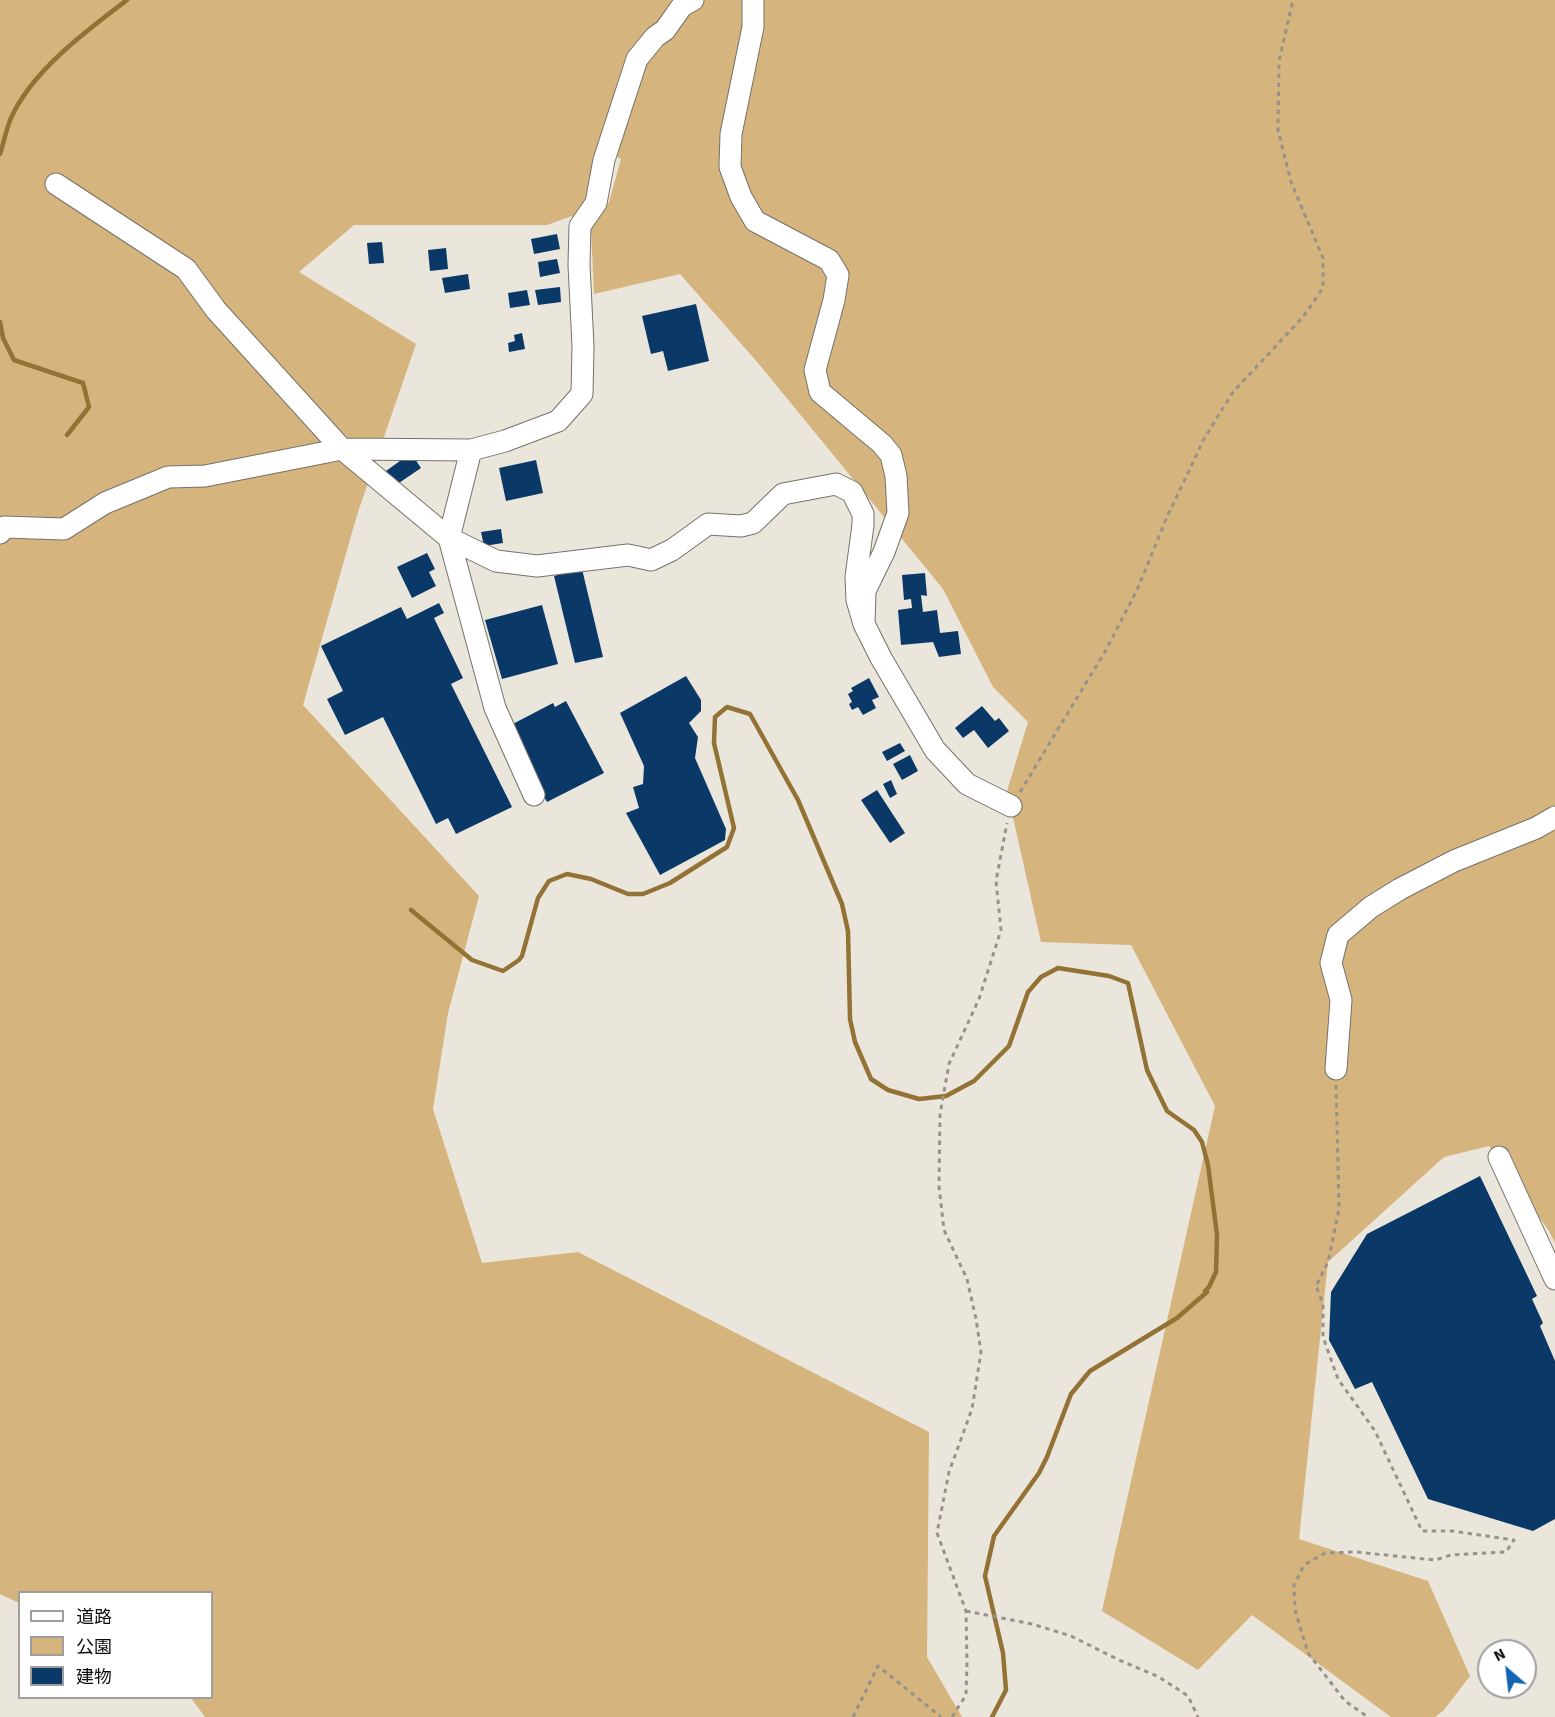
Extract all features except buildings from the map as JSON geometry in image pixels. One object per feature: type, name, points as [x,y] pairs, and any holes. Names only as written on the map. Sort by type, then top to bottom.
[{"type":"street","points":[[753,0],[753,27],[731,134],[730,167],[741,197],[755,221],[830,260],[838,275],[816,370],[820,392],[882,444],[891,456],[896,476],[898,513],[884,552],[865,591],[864,624]]},
{"type":"street","points":[[0,533],[4,527],[64,529],[105,503],[168,477],[205,476],[342,449],[471,450],[505,441],[558,421],[582,394],[584,346],[579,265],[580,226],[596,203],[604,160],[637,59],[655,37],[665,30],[684,2]]},
{"type":"street","points":[[56,184],[186,269],[216,310],[342,449],[449,538],[496,561],[537,566],[628,555],[651,560],[672,550],[708,524],[741,526],[753,523],[783,494],[836,484],[852,492],[863,514],[856,577],[857,600],[864,624],[881,658],[935,750],[967,784],[1011,806]]},
{"type":"street","points":[[471,450],[449,538],[495,708],[534,795]]},
{"type":"street","points":[[1336,1069],[1341,1000],[1331,963],[1338,935],[1371,907],[1400,889],[1454,861],[1536,828],[1555,817]]},
{"type":"street","points":[[1499,1157],[1555,1279]]},
{"type":"path","points":[[952,1717],[966,1695],[966,1611],[937,1533],[949,1472],[972,1410],[981,1352],[967,1279],[944,1230],[939,1186],[940,1114],[949,1064],[979,999],[1001,930],[996,881],[1011,806],[1106,650],[1137,590],[1167,517],[1204,439],[1233,392],[1303,317],[1323,288],[1323,258],[1291,182],[1278,130],[1280,61],[1293,0]]},
{"type":"path","points":[[1336,1069],[1339,1209],[1328,1262],[1316,1286],[1323,1304],[1323,1337],[1338,1379],[1375,1431],[1422,1531],[1452,1531],[1514,1540],[1506,1552],[1451,1555],[1435,1560],[1356,1552],[1325,1553],[1304,1565],[1294,1586],[1294,1594],[1295,1610],[1308,1653],[1345,1701],[1368,1717]]},
{"type":"path","points":[[966,1611],[1032,1624],[1071,1636],[1160,1677],[1188,1696],[1198,1717]]},
{"type":"path","points":[[853,1717],[878,1666],[941,1717]]},
{"type":"green space","points":[[0,0],[1555,0],[1555,1243],[1489,1146],[1444,1157],[1328,1262],[1299,1539],[1428,1581],[1470,1676],[1444,1710],[1435,1717],[1391,1717],[1252,1615],[1198,1670],[1102,1611],[1215,1106],[1131,945],[1041,942],[1007,791],[1028,722],[993,687],[943,589],[758,363],[680,274],[594,294],[591,228],[609,202],[621,159],[601,147],[583,212],[547,225],[354,225],[299,272],[416,344],[357,515],[303,705],[479,896],[448,1013],[433,1109],[482,1263],[578,1252],[929,1432],[927,1657],[962,1717],[205,1717],[192,1699],[213,1699],[213,1591],[18,1591],[18,1603],[0,1594]]},
{"type":"waterway","points":[[0,154],[11,118],[32,84],[62,53],[127,0]]},
{"type":"waterway","points":[[0,322],[3,338],[14,360],[83,383],[89,407],[67,435]]},
{"type":"waterway","points":[[411,910],[472,960],[503,971],[522,956],[538,898],[549,881],[567,874],[591,879],[628,894],[643,894],[670,883],[727,847],[734,828],[714,743],[715,717],[727,707],[750,714],[798,800],[842,904],[848,931],[850,1019],[855,1042],[871,1079],[888,1090],[919,1099],[946,1096],[974,1081],[1009,1046],[1028,992],[1041,977],[1058,968],[1109,976],[1128,983],[1147,1070],[1167,1111],[1194,1130],[1202,1142],[1208,1165],[1217,1235],[1216,1272],[1205,1291],[1207,1292],[1177,1318],[1090,1371],[1071,1394],[1039,1473],[994,1536],[985,1576],[1003,1653],[1006,1690],[992,1717]]}]
